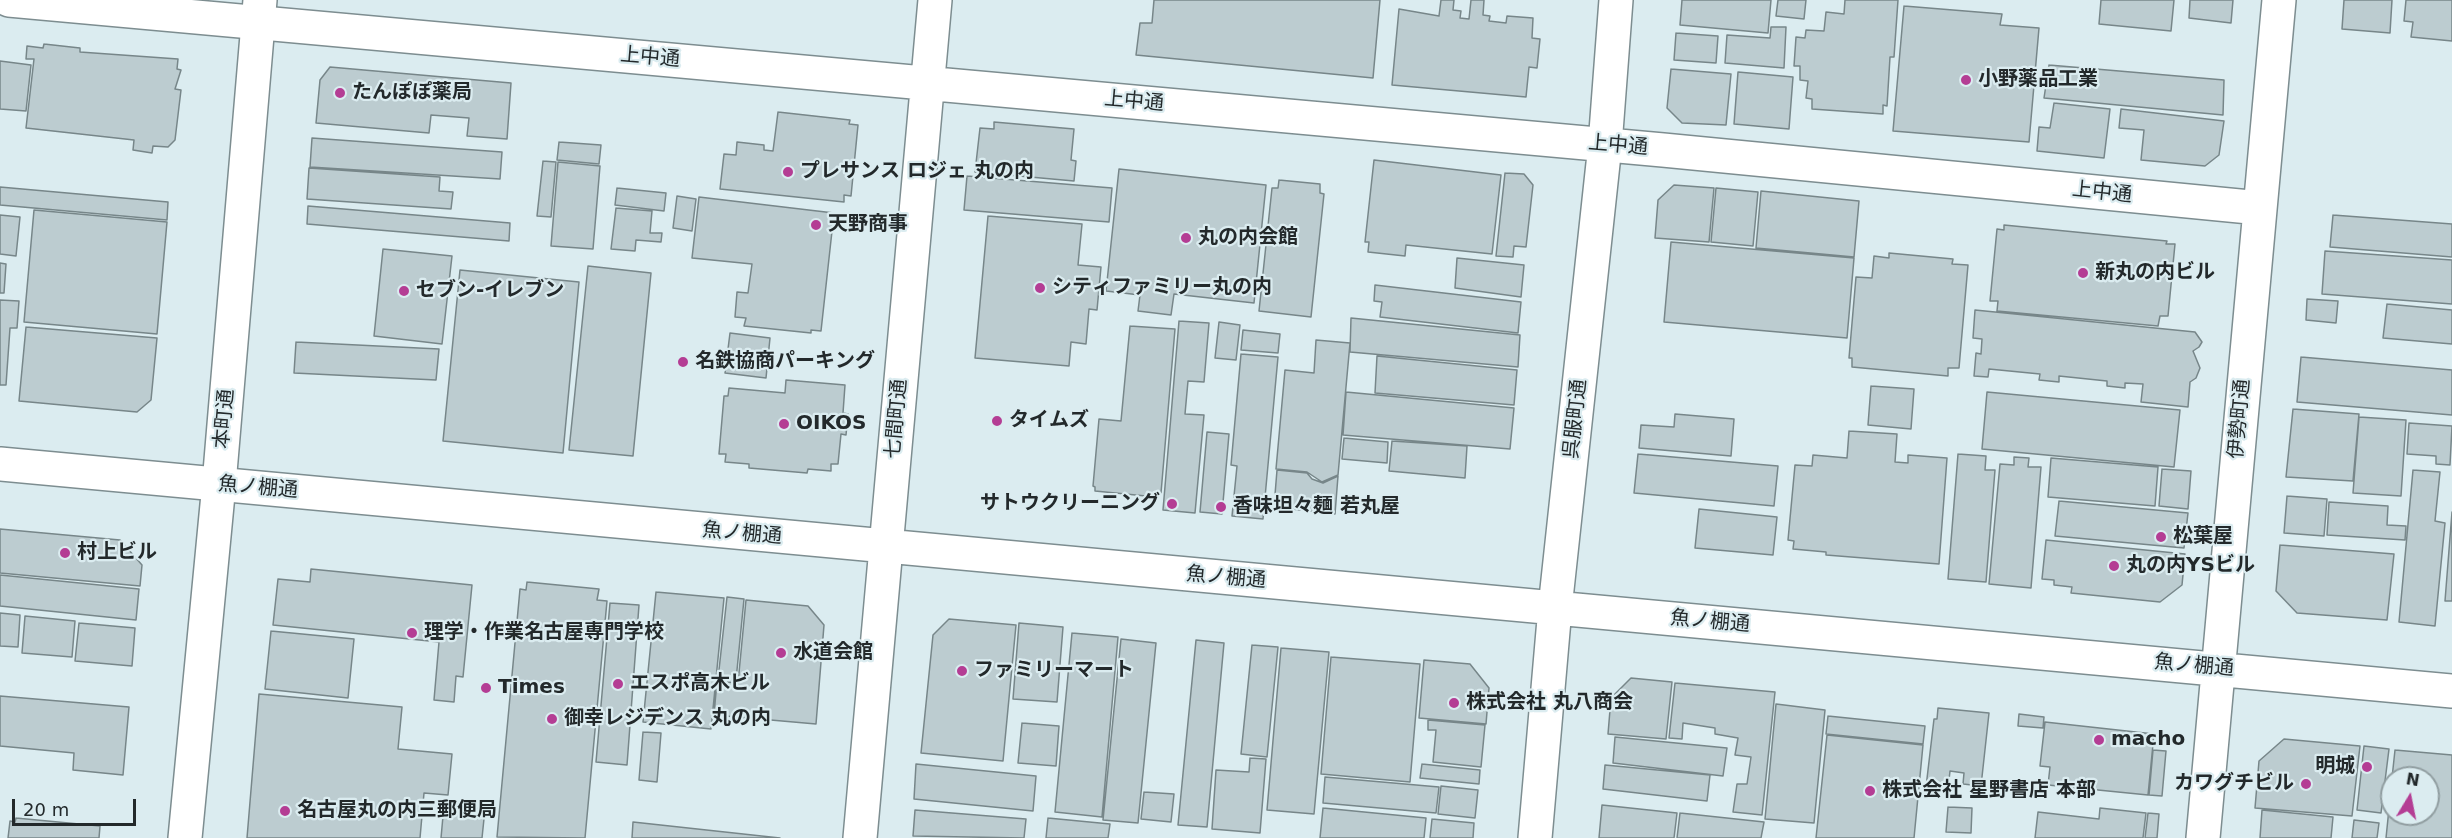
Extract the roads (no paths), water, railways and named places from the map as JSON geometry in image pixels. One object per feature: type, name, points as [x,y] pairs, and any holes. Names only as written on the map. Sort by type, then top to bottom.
[{"type":"street","name":"上中通","points":[[9,0],[259,12],[926,82],[2260,208]]},
{"type":"street","name":"七間町通","points":[[860,838],[935,0]]},
{"type":"street","name":"呉服町通","points":[[1535,838],[1555,608],[1605,145],[1616,0]]},
{"type":"street","name":"伊勢町通","points":[[2203,838],[2279,0]]},
{"type":"street","name":"本町通","points":[[185,838],[219,484],[259,12]]},
{"type":"street","name":"魚ノ棚通","points":[[0,464],[887,548],[2452,691]]},
{"type":"place","name":"小野薬品工業","points":[[1966,80]]},
{"type":"place","name":"たんぽぽ薬局","points":[[340,93]]},
{"type":"place","name":"プレサンス ロジェ 丸の内","points":[[788,172]]},
{"type":"place","name":"天野商事","points":[[816,225]]},
{"type":"place","name":"丸の内会館","points":[[1186,238]]},
{"type":"place","name":"新丸の内ビル","points":[[2083,273]]},
{"type":"place","name":"シティファミリー丸の内","points":[[1040,288]]},
{"type":"place","name":"セブン-イレブン","points":[[404,291]]},
{"type":"place","name":"名鉄協商パーキング","points":[[683,362]]},
{"type":"place","name":"タイムズ","points":[[997,421]]},
{"type":"place","name":"OIKOS","points":[[784,424]]},
{"type":"place","name":"サトウクリーニング","points":[[1172,504]]},
{"type":"place","name":"香味坦々麺 若丸屋","points":[[1221,507]]},
{"type":"place","name":"松葉屋","points":[[2161,537]]},
{"type":"place","name":"村上ビル","points":[[65,553]]},
{"type":"place","name":"丸の内YSビル","points":[[2114,566]]},
{"type":"place","name":"理学・作業名古屋専門学校","points":[[412,633]]},
{"type":"place","name":"水道会館","points":[[781,653]]},
{"type":"place","name":"ファミリーマート","points":[[962,671]]},
{"type":"place","name":"エスポ高木ビル","points":[[618,684]]},
{"type":"place","name":"Times","points":[[486,688]]},
{"type":"place","name":"株式会社 丸八商会","points":[[1454,703]]},
{"type":"place","name":"御幸レジデンス 丸の内","points":[[552,719]]},
{"type":"place","name":"macho","points":[[2099,740]]},
{"type":"place","name":"明城","points":[[2367,767]]},
{"type":"place","name":"カワグチビル","points":[[2306,784]]},
{"type":"place","name":"株式会社 星野書店 本部","points":[[1870,791]]},
{"type":"place","name":"名古屋丸の内三郵便局","points":[[285,811]]}]
